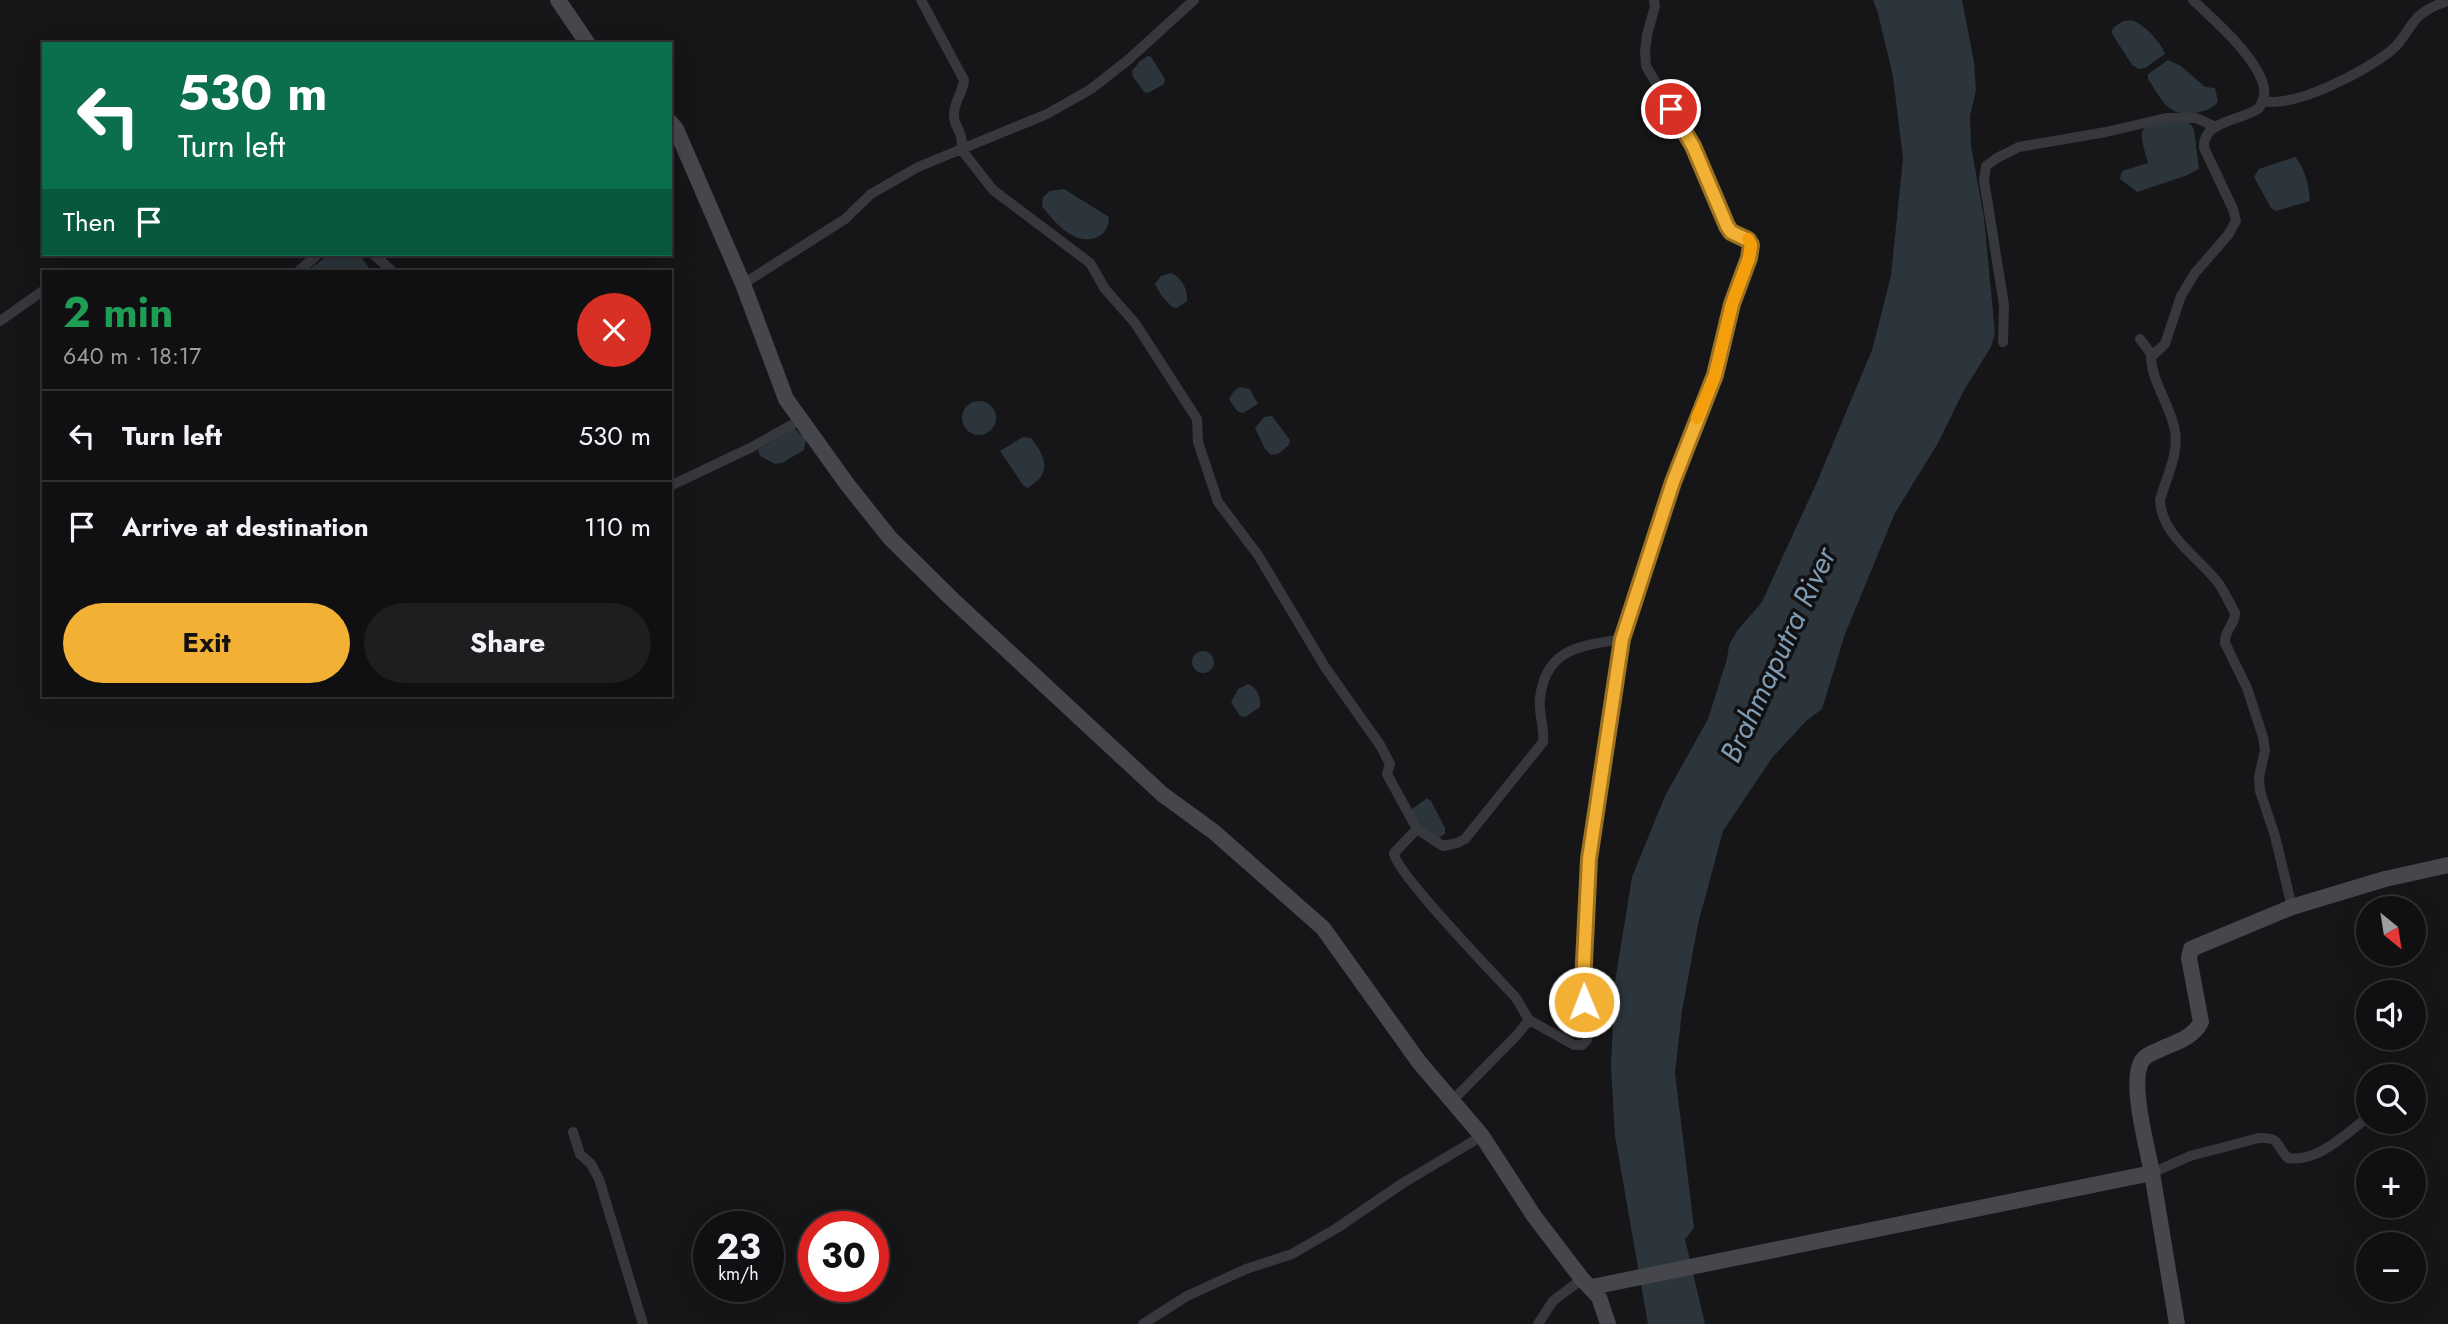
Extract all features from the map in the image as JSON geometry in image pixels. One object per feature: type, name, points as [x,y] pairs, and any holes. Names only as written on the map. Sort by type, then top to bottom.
[{"type":"street","points":[[558,0],[587,42]]},
{"type":"street","points":[[921,0],[964,79],[964,88],[954,115],[963,140],[961,149]]},
{"type":"street","points":[[743,284],[845,219],[871,194],[918,167],[1047,114],[1091,89],[1128,60],[1194,0]]},
{"type":"street","points":[[1417,829],[1394,853],[1395,861],[1516,998],[1529,1020],[1574,1045],[1583,1045],[1587,1040],[1583,983],[1589,859],[1622,639],[1673,482],[1715,375],[1732,304],[1751,245],[1748,240],[1731,232],[1727,226],[1693,146],[1646,66],[1644,51],[1655,6],[1654,0]]},
{"type":"street","points":[[2152,355],[2165,344],[2181,296],[2195,273],[2228,235],[2236,221],[2204,148],[2205,136],[2216,127],[2254,112],[2263,101],[2263,83],[2248,59],[2193,0]]},
{"type":"street","points":[[2263,101],[2276,103],[2344,80],[2394,49],[2418,17],[2435,5],[2448,1]]},
{"type":"street","points":[[2003,342],[2004,305],[1984,180],[1986,166],[2019,147],[2106,132],[2166,118],[2196,118],[2216,127]]},
{"type":"street","points":[[672,124],[743,284],[786,399],[890,538],[1162,794],[1214,832],[1323,928],[1395,1029],[1482,1136],[1534,1216],[1599,1297],[1608,1324]]},
{"type":"street","points":[[961,149],[993,190],[1090,263],[1105,289],[1135,323],[1179,388],[1197,419],[1198,442],[1218,502],[1258,555],[1325,667],[1380,745],[1390,764],[1387,774],[1417,829],[1443,846],[1465,839],[1543,742],[1545,730],[1540,715],[1540,696],[1554,663],[1564,652],[1579,646],[1622,639]]},
{"type":"street","points":[[300,270],[316,256]]},
{"type":"street","points":[[375,256],[391,270]]},
{"type":"street","points":[[0,321],[42,291]]},
{"type":"street","points":[[2140,339],[2152,355],[2152,368],[2175,429],[2174,457],[2160,500],[2161,516],[2192,557],[2220,586],[2235,613],[2225,636],[2225,643],[2247,688],[2263,737],[2265,750],[2259,776],[2260,792],[2275,836],[2291,907]]},
{"type":"street","points":[[672,485],[752,447],[800,420]]},
{"type":"street","points":[[2177,1324],[2137,1091],[2139,1065],[2144,1057],[2189,1037],[2201,1022],[2189,958],[2192,949],[2291,907],[2385,879],[2448,865]]},
{"type":"street","points":[[1452,1101],[1529,1020]]},
{"type":"street","points":[[1538,1324],[1553,1301],[1587,1283],[1683,1270],[2152,1173],[2190,1156],[2259,1138],[2271,1138],[2288,1158],[2306,1158],[2334,1144],[2356,1127]]},
{"type":"street","points":[[573,1132],[580,1154],[591,1164],[599,1179],[643,1324]]},
{"type":"street","points":[[1143,1324],[1187,1296],[1246,1269],[1303,1248],[1482,1136]]},
{"type":"water","name":"Brahmaputra River","points":[[1873,0],[1962,0],[1974,62],[1976,90],[1970,116],[1971,146],[1984,218],[1995,333],[1991,347],[1964,390],[1938,443],[1895,513],[1845,634],[1822,709],[1806,721],[1772,758],[1723,831],[1698,924],[1682,1011],[1675,1073],[1694,1228],[1685,1239],[1705,1324],[1648,1324],[1615,1136],[1611,1066],[1615,982],[1632,877],[1665,796],[1708,719],[1729,645],[1737,631],[1762,602],[1817,482],[1872,350],[1891,276],[1903,158],[1893,76]]},
{"type":"water","points":[[2123,21],[2134,21],[2143,26],[2157,40],[2165,54],[2145,68],[2139,69],[2132,65],[2111,32]]},
{"type":"water","points":[[1148,56],[1165,79],[1164,84],[1148,93],[1144,92],[1133,77],[1132,71]]},
{"type":"water","points":[[2168,60],[2181,66],[2205,87],[2215,88],[2218,101],[2212,107],[2189,113],[2180,113],[2168,106],[2148,79],[2148,74]]},
{"type":"water","points":[[2180,120],[2194,129],[2199,169],[2137,192],[2120,179],[2122,171],[2148,163],[2142,140],[2144,129]]},
{"type":"water","points":[[2295,157],[2306,178],[2310,201],[2276,211],[2271,208],[2254,177],[2259,169]]},
{"type":"water","points":[[1064,189],[1109,217],[1102,234],[1087,239],[1072,235],[1047,212],[1042,206],[1043,197],[1050,191]]},
{"type":"water","points":[[328,256],[360,256],[370,270],[311,270]]},
{"type":"water","points":[[1171,273],[1184,284],[1186,293],[1187,301],[1177,308],[1172,307],[1161,295],[1155,284],[1161,276]]},
{"type":"water","points":[[1240,387],[1250,389],[1258,404],[1243,413],[1237,411],[1229,399]]},
{"type":"water","points":[[979,401],[991,406],[996,418],[991,430],[979,435],[967,430],[962,418],[967,406]]},
{"type":"water","points":[[1272,416],[1290,440],[1289,445],[1278,454],[1271,455],[1265,449],[1255,428],[1264,417]]},
{"type":"water","points":[[794,428],[806,439],[804,450],[782,463],[775,464],[760,456],[758,450]]},
{"type":"water","points":[[1023,437],[1031,438],[1043,458],[1044,465],[1041,477],[1027,488],[1000,451]]},
{"type":"water","points":[[1199,651],[1207,651],[1214,658],[1214,666],[1207,673],[1199,673],[1192,666],[1192,658]]},
{"type":"water","points":[[1248,684],[1258,693],[1260,707],[1245,717],[1240,716],[1231,702],[1238,689]]},
{"type":"water","points":[[1427,798],[1445,828],[1445,834],[1437,839],[1423,829],[1411,810]]},
{"type":"slow traffic","points":[[1697,418],[1715,375],[1732,304],[1749,258],[1751,245],[1748,239]]},
{"type":"route","points":[[1584,1002],[1589,859],[1622,639],[1673,482],[1715,375],[1732,304],[1751,245],[1748,240],[1731,232],[1727,226],[1693,146],[1671,109]]}]
